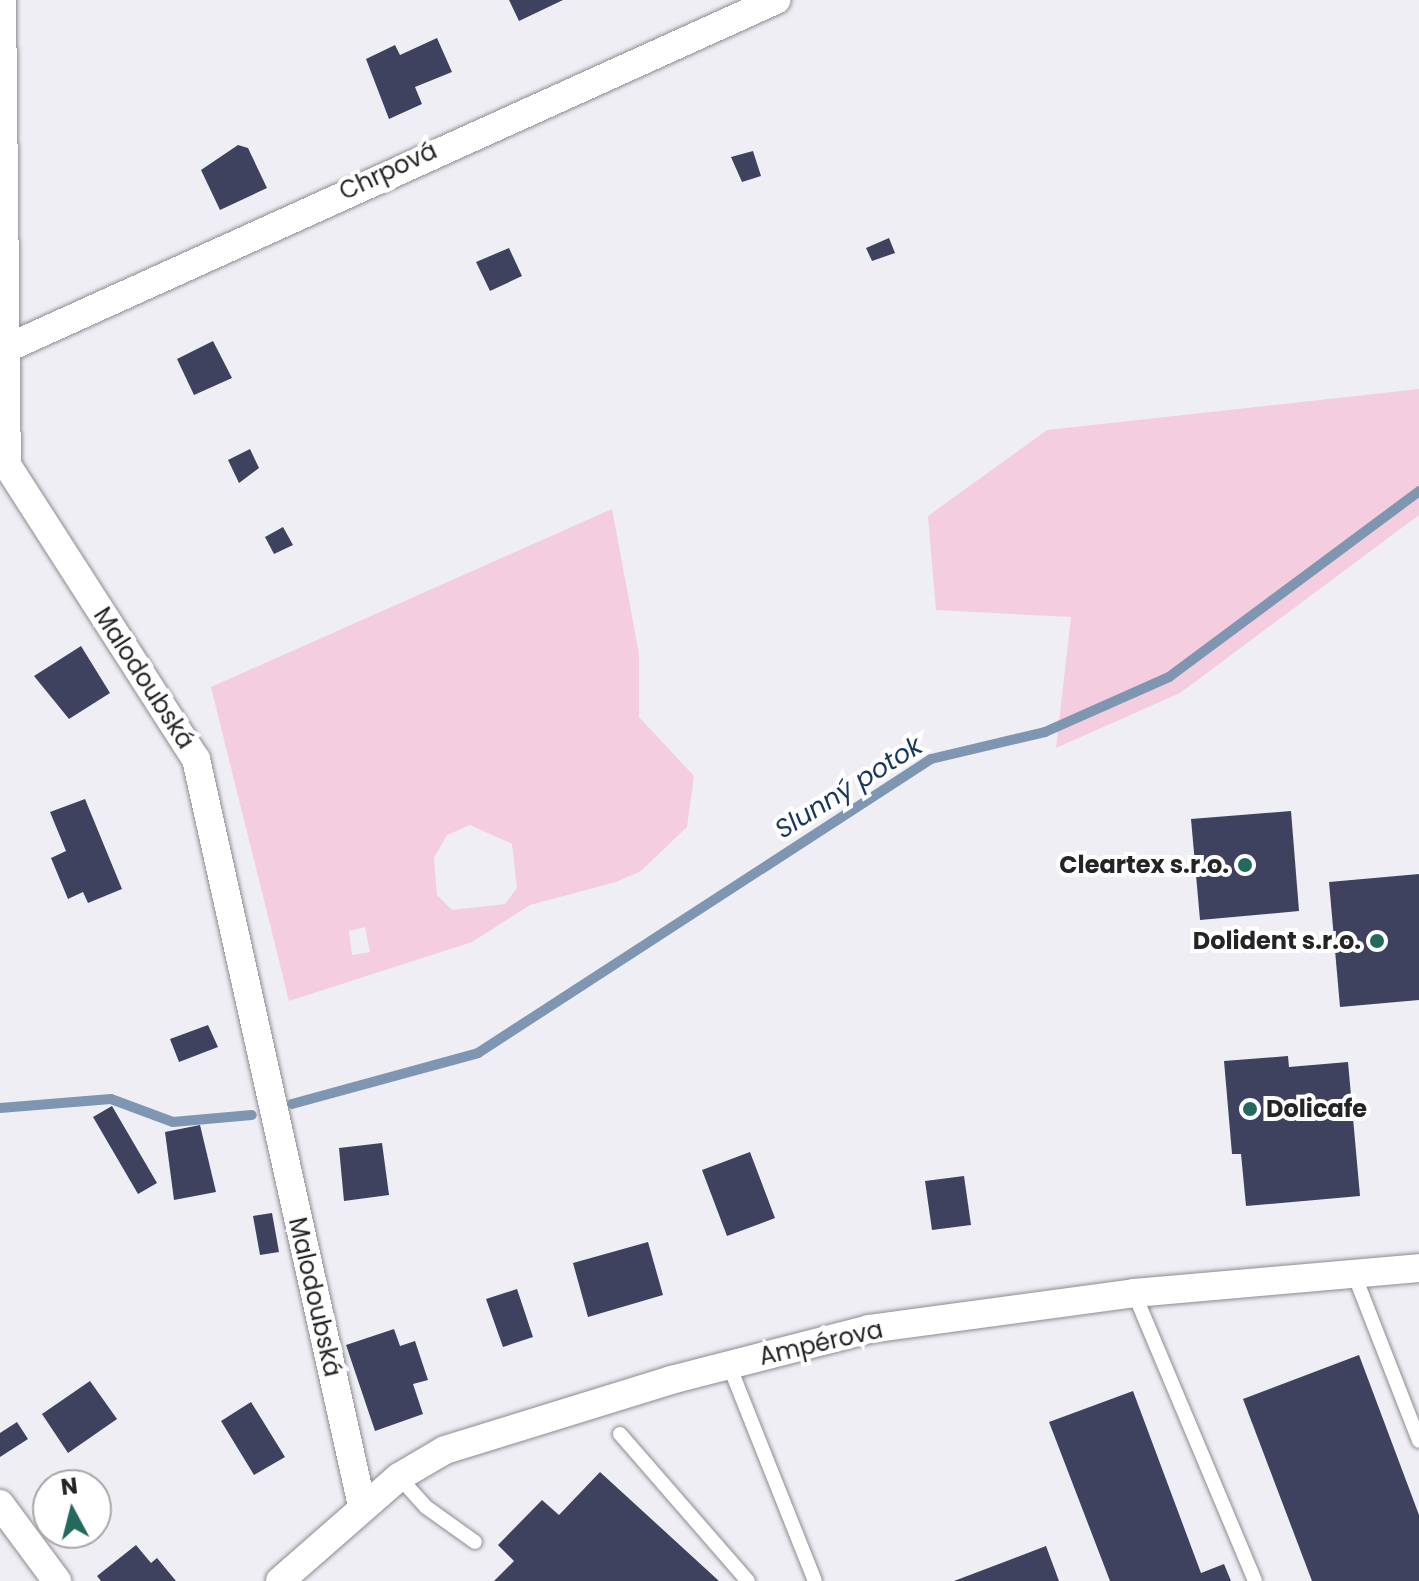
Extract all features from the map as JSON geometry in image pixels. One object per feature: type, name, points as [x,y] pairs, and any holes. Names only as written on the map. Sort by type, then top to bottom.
[{"type":"street","name":"Malodoubská","points":[[2,0],[3,350],[7,465],[196,759],[362,1506]]},
{"type":"street","name":"Chrpová","points":[[3,350],[776,0]]},
{"type":"street","name":"Ampérova","points":[[280,1581],[362,1506],[399,1477],[445,1450],[729,1365],[869,1329],[1134,1293],[1419,1268]]},
{"type":"street","points":[[0,1504],[57,1581]]},
{"type":"lane","points":[[1354,1274],[1419,1441]]},
{"type":"lane","points":[[1134,1293],[1255,1581]]},
{"type":"lane","points":[[729,1365],[815,1581]]},
{"type":"lane","points":[[620,1434],[748,1581]]},
{"type":"lane","points":[[399,1477],[426,1507],[475,1542]]},
{"type":"shaded area","points":[[1419,389],[1419,515],[1180,693],[1056,748],[1071,617],[936,610],[928,516],[1047,430]]},
{"type":"shaded area","points":[[612,509],[639,654],[639,717],[694,776],[687,827],[641,871],[616,882],[530,905],[472,942],[289,1001],[211,687]],"holes":[[[470,825],[512,844],[517,888],[505,904],[452,910],[437,895],[434,858],[447,835]],[[365,927],[370,952],[352,955],[349,931]]]},
{"type":"building","points":[[509,0],[563,0],[519,21]]},
{"type":"building","points":[[437,38],[452,72],[415,87],[422,104],[389,119],[366,59],[395,45],[400,55]]},
{"type":"building","points":[[238,145],[248,148],[267,188],[220,210],[201,170]]},
{"type":"building","points":[[753,151],[761,176],[742,182],[731,157]]},
{"type":"building","points":[[889,238],[895,253],[872,261],[866,248]]},
{"type":"building","points":[[509,248],[522,276],[490,291],[476,262]]},
{"type":"building","points":[[213,341],[232,378],[194,395],[177,359]]},
{"type":"building","points":[[250,449],[259,468],[239,483],[228,460]]},
{"type":"building","points":[[283,527],[293,545],[274,554],[265,537]]},
{"type":"building","points":[[81,646],[110,693],[69,719],[34,676]]},
{"type":"building","points":[[85,799],[122,889],[88,903],[83,892],[68,899],[51,858],[66,851],[50,812]]},
{"type":"building","name":"Cleartex s.r.o.","points":[[1291,811],[1299,911],[1200,920],[1191,819]]},
{"type":"building","name":"Dolident s.r.o.","points":[[1419,874],[1419,1000],[1340,1007],[1329,882]]},
{"type":"building","points":[[208,1025],[218,1047],[179,1062],[170,1039]]},
{"type":"building","points":[[1288,1056],[1289,1067],[1348,1062],[1360,1196],[1246,1206],[1241,1154],[1232,1154],[1224,1061]]},
{"type":"building","points":[[112,1106],[157,1183],[138,1194],[93,1117]]},
{"type":"building","points":[[200,1125],[216,1192],[174,1200],[165,1132]]},
{"type":"building","points":[[382,1143],[389,1195],[344,1201],[339,1148]]},
{"type":"building","points":[[750,1152],[775,1218],[727,1236],[702,1170]]},
{"type":"building","points":[[964,1176],[971,1225],[932,1230],[925,1181]]},
{"type":"building","points":[[272,1213],[279,1252],[260,1255],[253,1216]]},
{"type":"building","points":[[648,1242],[663,1295],[588,1317],[573,1263]]},
{"type":"building","points":[[517,1289],[533,1337],[503,1347],[486,1299]]},
{"type":"building","points":[[394,1329],[400,1346],[415,1341],[428,1380],[413,1384],[423,1414],[375,1431],[346,1345]]},
{"type":"building","points":[[1359,1355],[1419,1515],[1419,1581],[1312,1581],[1243,1399]]},
{"type":"building","points":[[90,1381],[117,1419],[68,1453],[42,1414]]},
{"type":"building","points":[[1133,1391],[1201,1573],[1224,1564],[1231,1581],[1110,1581],[1049,1422]]},
{"type":"building","points":[[251,1402],[285,1457],[254,1475],[221,1421]]},
{"type":"building","points":[[17,1422],[28,1439],[0,1457],[0,1433]]},
{"type":"building","points":[[600,1472],[719,1581],[494,1581],[514,1561],[498,1545],[542,1500],[559,1515]]},
{"type":"building","points":[[136,1545],[151,1563],[157,1558],[176,1581],[101,1581],[97,1576]]},
{"type":"building","points":[[1046,1546],[1059,1581],[954,1581]]},
{"type":"waterway","name":"Slunný potok","points":[[292,1104],[478,1053],[931,759],[1045,732],[1169,677],[1419,491]]},
{"type":"waterway","name":"Slunný potok","points":[[0,1108],[111,1099],[173,1122],[252,1115]]},
{"type":"place","name":"Cleartex s.r.o.","points":[[1245,865]]},
{"type":"place","name":"Dolident s.r.o.","points":[[1377,941]]},
{"type":"place","name":"Dolicafe","points":[[1250,1109]]}]
